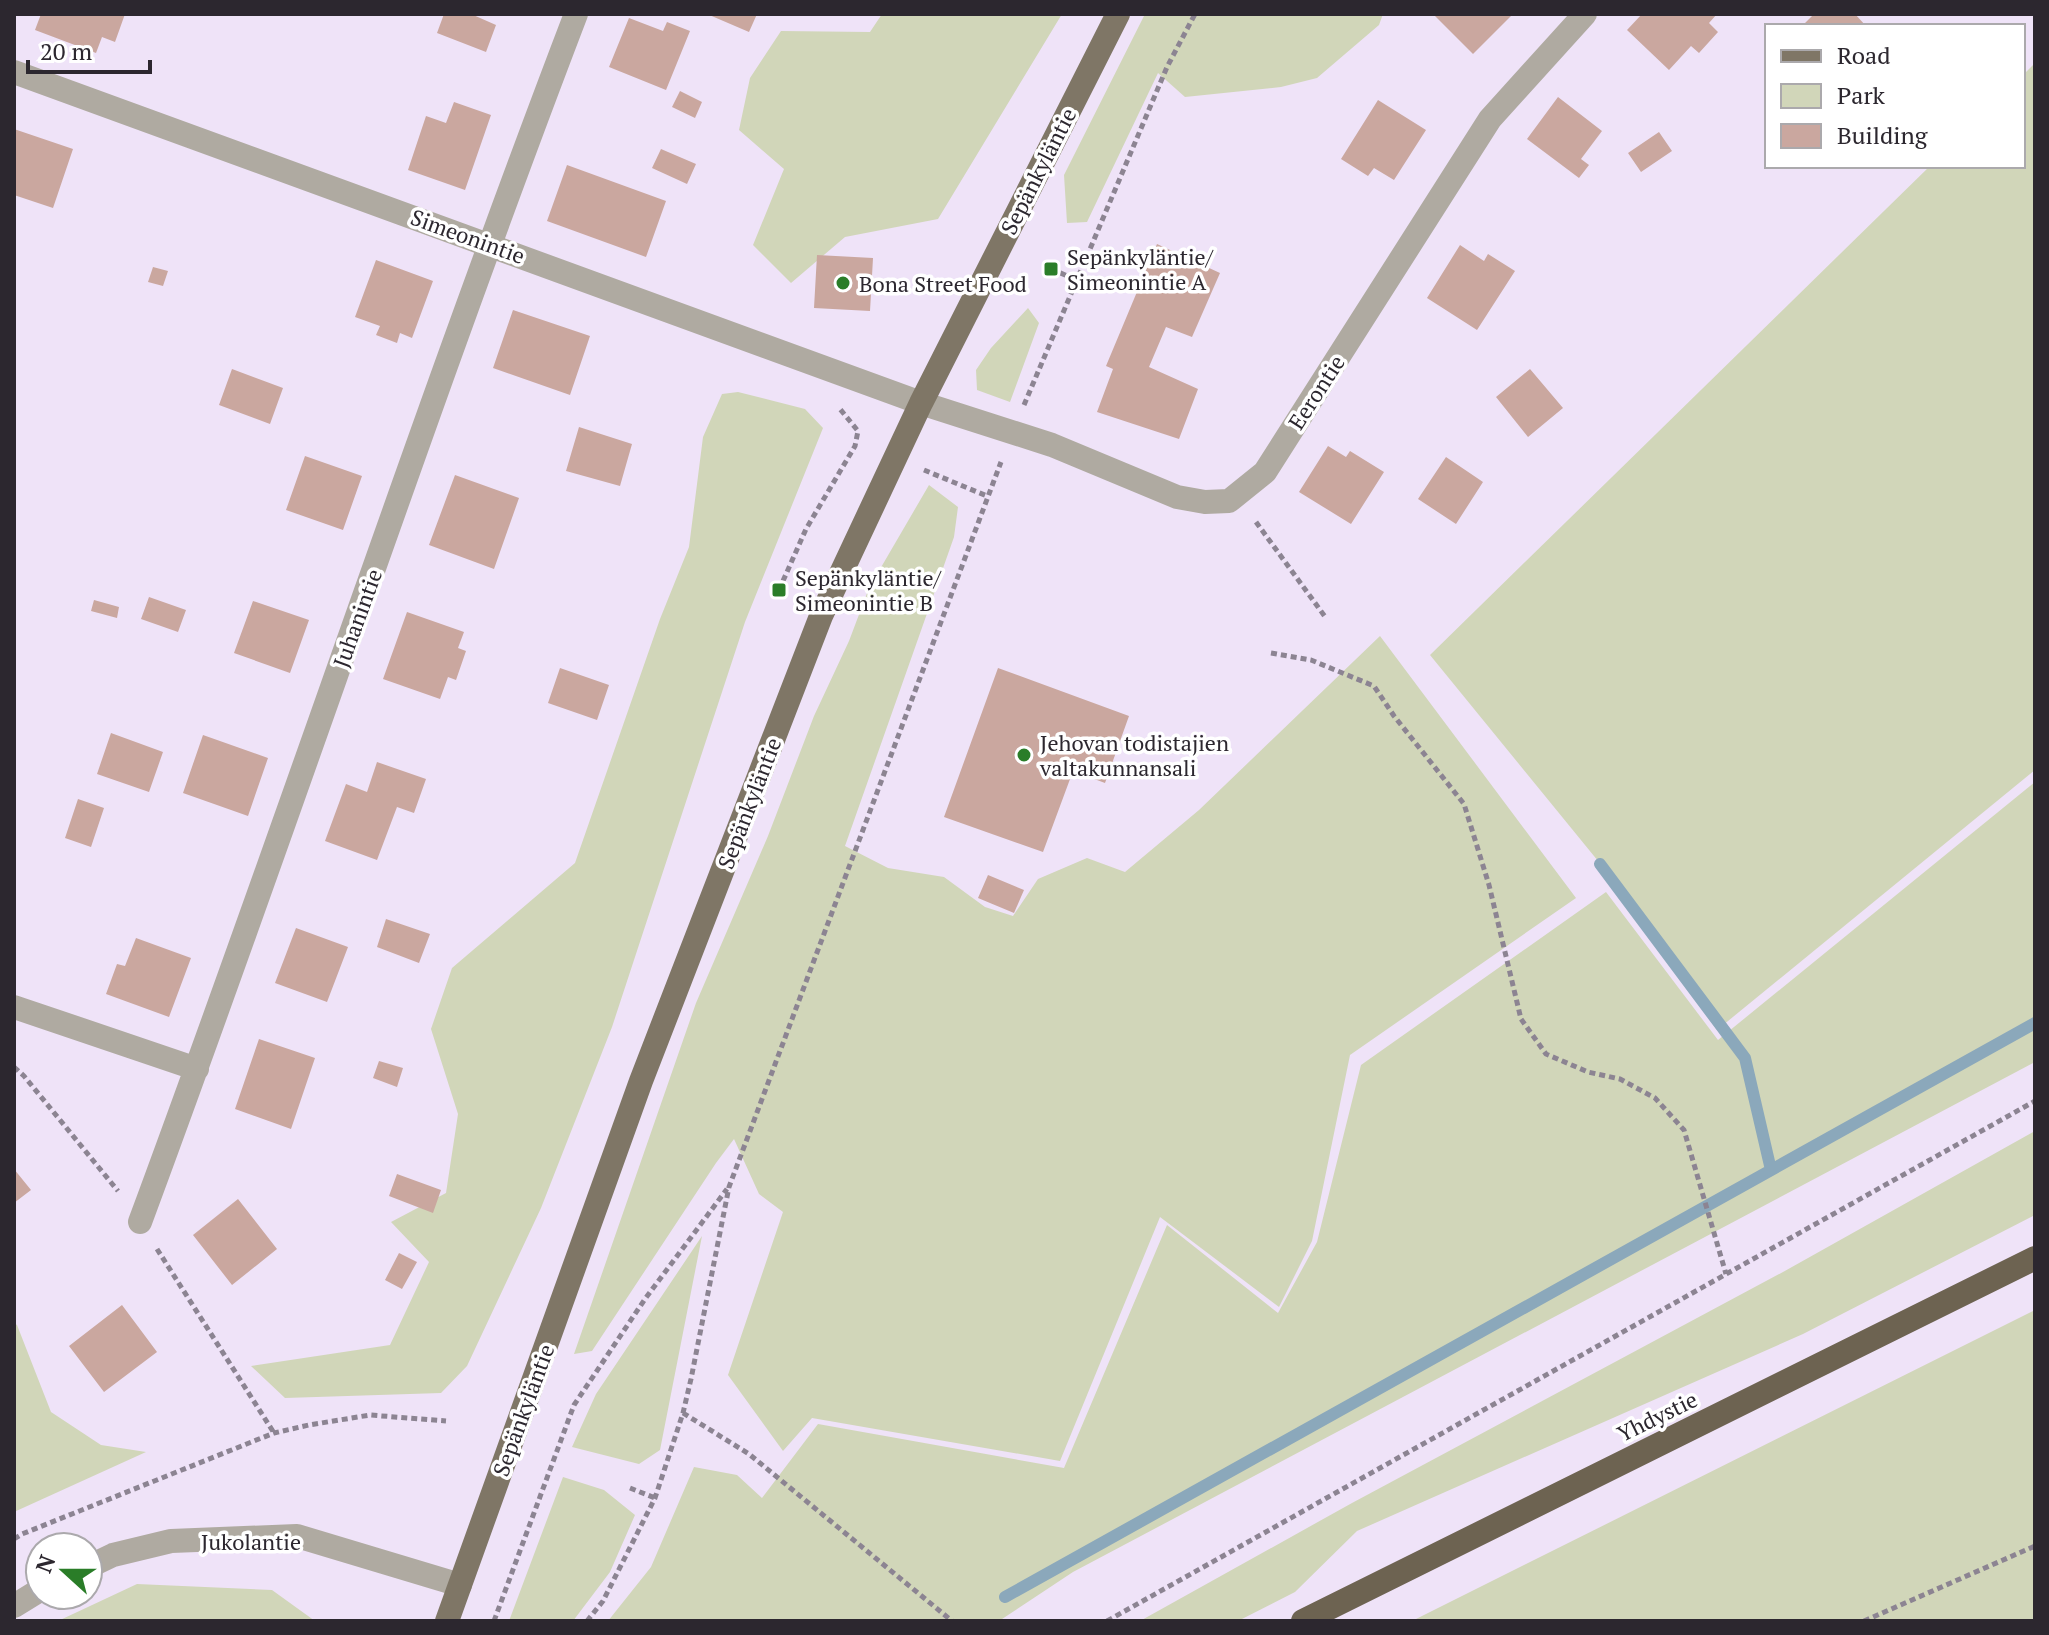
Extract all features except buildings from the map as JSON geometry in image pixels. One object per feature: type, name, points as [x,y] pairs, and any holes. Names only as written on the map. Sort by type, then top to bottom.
[{"type":"highway","name":"Yhdystie","points":[[1303,1621],[2035,1258]]},
{"type":"main road","name":"Sepänkyläntie","points":[[447,1621],[641,1081],[821,616],[921,403],[1118,14]]},
{"type":"street","name":"Juhanintie","points":[[140,1222],[489,244],[576,14]]},
{"type":"street","name":"Eerontie","points":[[1236,496],[1265,472],[1490,119],[1585,14]]},
{"type":"street","name":"Simeonintie","points":[[14,72],[921,403]]},
{"type":"street","points":[[921,403],[1052,445],[1177,497],[1205,502],[1229,501],[1236,496]]},
{"type":"street","points":[[14,1007],[197,1069]]},
{"type":"street","name":"Jukolantie","points":[[104,1559],[171,1541],[297,1536],[460,1585]]},
{"type":"path","points":[[587,1621],[603,1601],[655,1498],[683,1413],[729,1187],[884,769],[1013,432],[1167,67],[1195,14]]},
{"type":"path","points":[[1051,269],[1077,280]]},
{"type":"path","points":[[779,590],[806,529],[855,446],[858,431],[832,400]]},
{"type":"path","points":[[1236,496],[1326,618]]},
{"type":"path","points":[[1271,653],[1311,660],[1374,686],[1464,804],[1489,885],[1521,1019],[1546,1054],[1588,1072],[1620,1079],[1655,1098],[1684,1130],[1726,1274]]},
{"type":"path","points":[[1107,1621],[2035,1101]]},
{"type":"path","points":[[494,1621],[574,1405],[645,1299],[729,1187]]},
{"type":"path","points":[[683,1413],[749,1454],[952,1621]]},
{"type":"path","points":[[14,1539],[274,1433],[370,1415],[446,1421]]},
{"type":"path","points":[[630,1488],[655,1498]]},
{"type":"path","points":[[1864,1621],[2035,1546]]},
{"type":"green space","points":[[882,14],[1062,14],[938,219],[845,237],[791,283],[753,245],[784,169],[739,130],[750,78],[781,31],[870,32]]},
{"type":"green space","points":[[1145,14],[1383,14],[1379,25],[1317,78],[1281,87],[1185,97],[1158,73],[1087,222],[1067,223],[1064,175]]},
{"type":"green space","points":[[2035,63],[2035,770],[1717,1030],[1616,883],[1430,655],[1928,168],[2025,168],[2025,73]]},
{"type":"green space","points":[[1028,308],[1039,323],[1010,402],[977,390],[976,370],[991,348]]},
{"type":"green space","points":[[738,392],[805,409],[823,428],[745,622],[612,1027],[541,1208],[467,1366],[441,1393],[285,1398],[251,1366],[390,1345],[429,1262],[391,1222],[446,1193],[458,1114],[431,1029],[452,968],[575,863],[660,619],[689,547],[703,437],[722,394]]},
{"type":"green space","points":[[929,485],[958,507],[954,537],[845,846],[888,868],[944,877],[985,907],[1013,916],[1038,879],[1087,858],[1125,872],[1199,810],[1380,636],[1576,898],[1350,1055],[1312,1241],[1279,1307],[1160,1217],[1060,1461],[812,1418],[783,1451],[728,1375],[783,1212],[759,1194],[734,1139],[592,1351],[574,1354],[696,1003],[869,588]]},
{"type":"green space","points":[[2035,782],[2035,1062],[1073,1572],[999,1621],[608,1621],[651,1567],[694,1467],[737,1475],[762,1498],[818,1424],[1064,1468],[1167,1225],[1278,1313],[1317,1242],[1361,1065],[1606,892],[1718,1040]]},
{"type":"green space","points":[[2035,1131],[2035,1215],[1803,1334],[1357,1531],[1295,1592],[1238,1621],[1140,1621],[1352,1503],[1783,1272]]},
{"type":"green space","points":[[702,1236],[660,1450],[639,1464],[572,1447],[596,1394]]},
{"type":"green space","points":[[2035,1310],[2035,1621],[1412,1621]]},
{"type":"green space","points":[[14,1323],[51,1412],[101,1445],[146,1452],[14,1512]]},
{"type":"green space","points":[[563,1477],[604,1490],[635,1515],[610,1572],[573,1621],[509,1621]]},
{"type":"green space","points":[[137,1584],[272,1590],[315,1621],[58,1621],[79,1611],[104,1611],[104,1599]]},
{"type":"waterway","points":[[1600,864],[1745,1058],[1771,1170]]},
{"type":"waterway","points":[[1005,1597],[2035,1023]]},
{"type":"place","name":"Sepänkyläntie/ Simeonintie A","points":[[1051,269]]},
{"type":"place","name":"Bona Street Food","points":[[843,283]]},
{"type":"place","name":"Sepänkyläntie/ Simeonintie B","points":[[779,590]]},
{"type":"place","name":"Jehovan todistajien valtakunnansali","points":[[1024,755]]}]
